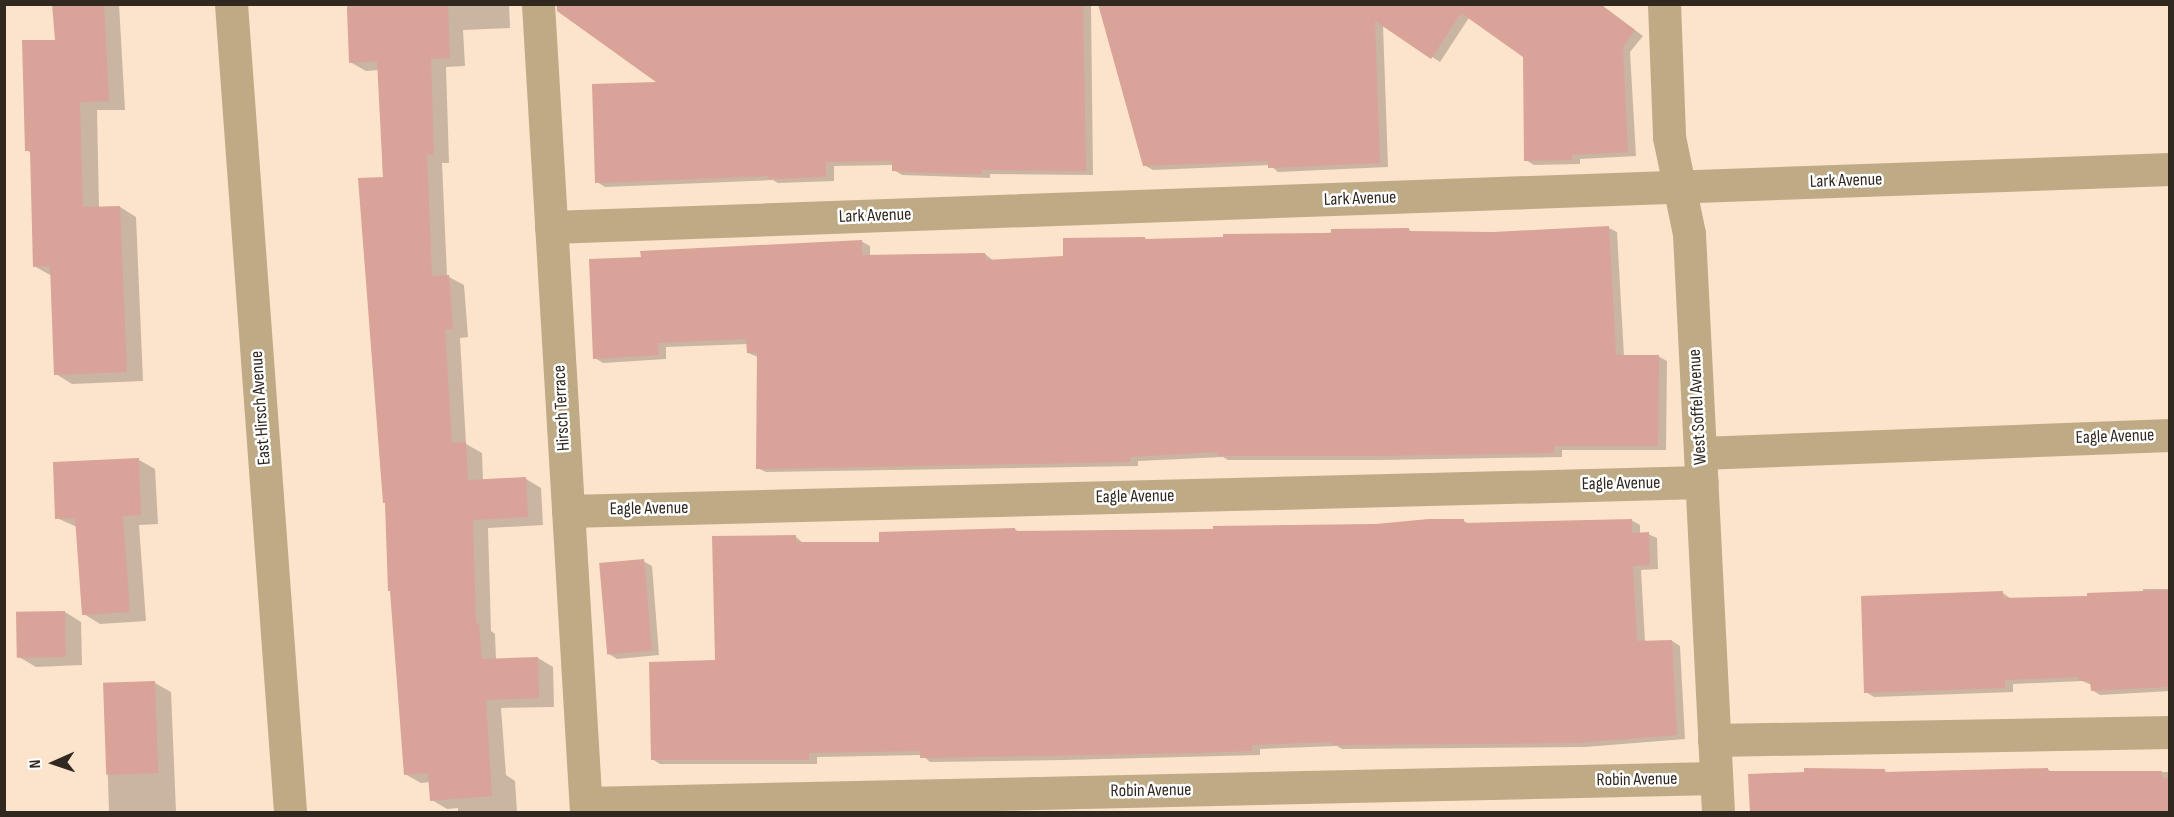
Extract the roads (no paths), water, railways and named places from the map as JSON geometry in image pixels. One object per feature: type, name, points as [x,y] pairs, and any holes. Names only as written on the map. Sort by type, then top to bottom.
[{"type":"street","name":"East Hirsch Avenue","points":[[231,4],[290,813]]},
{"type":"street","name":"Hirsch Terrace","points":[[538,4],[586,808]]},
{"type":"street","name":"West Soffel Avenue","points":[[1664,4],[1669,137],[1689,234],[1718,813]]},
{"type":"street","name":"Lark Avenue","points":[[551,227],[2169,169]]},
{"type":"street","name":"Eagle Avenue","points":[[568,511],[1701,468],[2169,435]]},
{"type":"street","points":[[1714,740],[2169,732]]},
{"type":"street","name":"Robin Avenue","points":[[586,808],[1716,778]]}]
